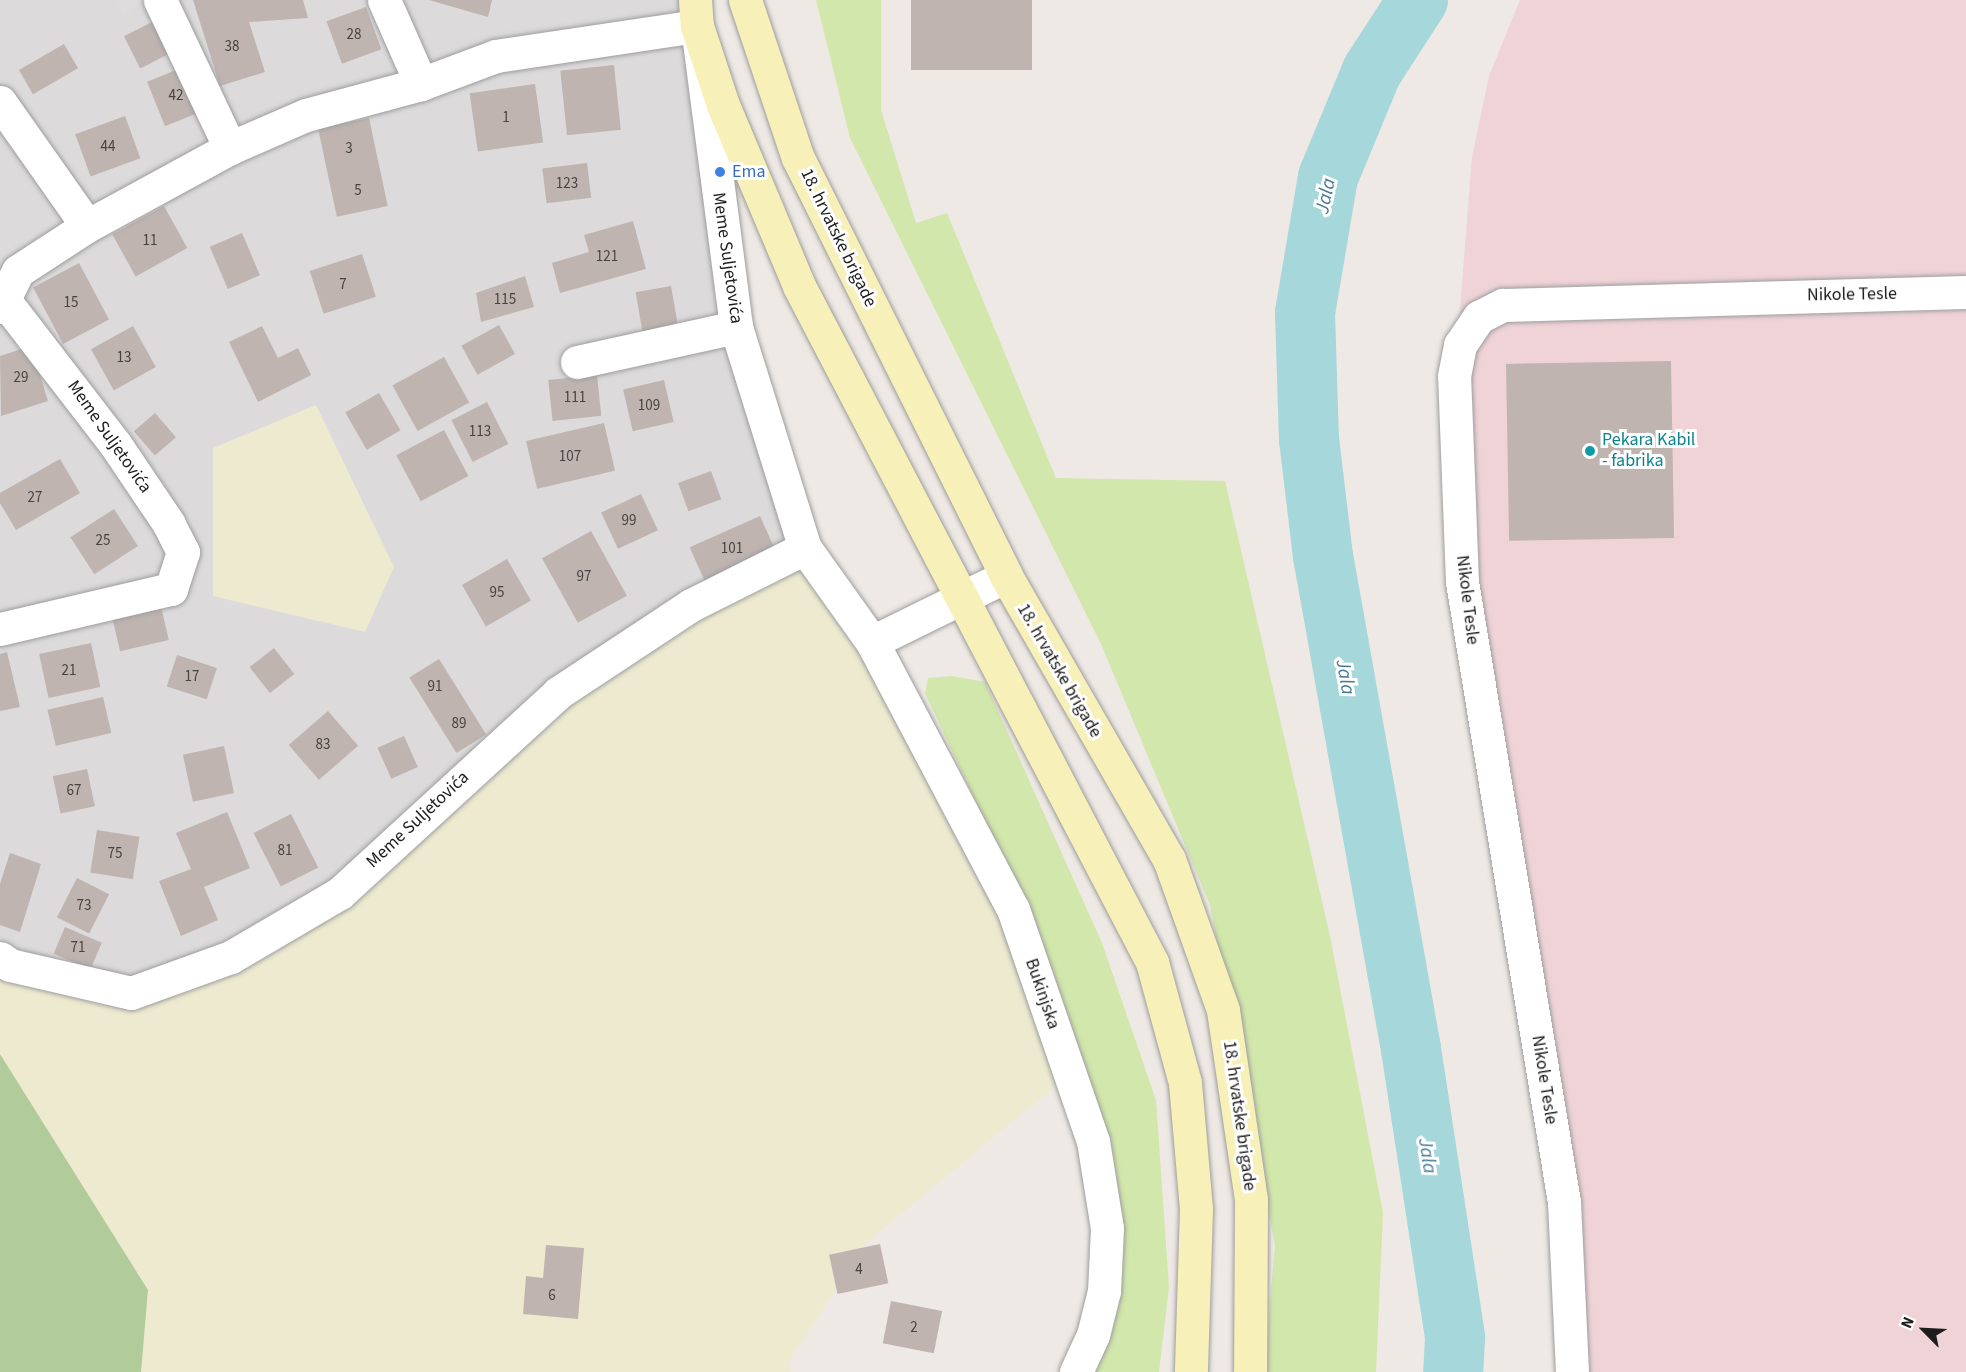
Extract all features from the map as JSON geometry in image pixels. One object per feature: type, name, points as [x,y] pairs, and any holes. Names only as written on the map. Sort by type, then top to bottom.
[{"type":"main road","name":"18. hrvatske brigade","points":[[745,0],[798,158],[1006,576],[1169,859],[1223,1010],[1251,1200],[1250,1372]]},
{"type":"main road","points":[[696,13],[723,105],[799,286],[1152,963],[1185,1083],[1196,1209],[1191,1372]]},
{"type":"street","points":[[160,0],[230,148]]},
{"type":"street","points":[[384,0],[421,84]]},
{"type":"street","name":"Meme Suljetovića","points":[[0,629],[171,589],[183,552],[169,524],[116,444],[2,304],[9,268],[230,148],[306,115],[421,84],[496,56],[696,13],[736,327],[805,548],[872,642]]},
{"type":"street","points":[[0,102],[87,226]]},
{"type":"street","name":"Nikole Tesle","points":[[1572,1372],[1564,1202],[1462,582],[1454,376],[1460,345],[1479,317],[1503,305],[1966,292]]},
{"type":"street","points":[[577,362],[736,327]]},
{"type":"street","name":"Meme Suljetovića","points":[[0,958],[10,965],[131,993],[231,957],[340,893],[558,693],[692,605],[805,548]]},
{"type":"street","points":[[872,642],[1006,576]]},
{"type":"street","name":"Bukinjska","points":[[872,642],[1013,909],[1093,1141],[1107,1228],[1104,1291],[1092,1335],[1076,1372]]},
{"type":"shaded area","points":[[0,0],[680,0],[683,40],[805,548],[340,893],[131,993],[0,958]]},
{"type":"shaded area","points":[[116,0],[142,0],[123,16]]},
{"type":"shaded area","points":[[1520,0],[1966,0],[1966,1372],[1572,1372],[1462,582],[1454,386],[1472,157],[1489,76]]},
{"type":"shaded area","points":[[316,405],[394,567],[365,632],[213,596],[213,448]]},
{"type":"shaded area","points":[[805,548],[1013,909],[1070,1074],[867,1242],[789,1361],[791,1372],[141,1372],[148,1290],[0,1054],[0,958],[131,993],[340,893],[558,693]]},
{"type":"green space","points":[[816,0],[881,0],[881,110],[916,223],[947,213],[1056,478],[1225,481],[1330,936],[1383,1213],[1376,1372],[1264,1372],[1275,1245],[1210,905],[1101,644],[850,138]]},
{"type":"green space","points":[[952,676],[985,682],[1102,943],[1156,1100],[1169,1287],[1159,1372],[1094,1372],[1124,1233],[1111,1141],[1025,907],[925,693],[928,678]]},
{"type":"green space","points":[[0,1054],[148,1290],[141,1372],[0,1372]]},
{"type":"building","points":[[193,0],[303,0],[308,18],[249,22],[265,72],[220,86]]},
{"type":"building","points":[[429,0],[492,0],[488,17]]},
{"type":"building","points":[[911,0],[1032,0],[1032,70],[911,70]]},
{"type":"building","points":[[366,7],[381,49],[342,64],[327,21]]},
{"type":"building","points":[[156,20],[172,52],[140,68],[124,36]]},
{"type":"building","points":[[64,44],[78,68],[33,94],[19,70]]},
{"type":"building","points":[[614,65],[621,130],[567,135],[560,71]]},
{"type":"building","points":[[186,66],[204,111],[165,126],[147,82]]},
{"type":"building","points":[[535,84],[543,142],[478,152],[470,93]]},
{"type":"building","points":[[125,116],[140,158],[91,176],[75,134]]},
{"type":"building","points":[[369,118],[388,206],[337,217],[318,129]]},
{"type":"building","points":[[587,163],[591,198],[547,203],[542,168]]},
{"type":"building","points":[[164,206],[187,248],[136,277],[112,235]]},
{"type":"building","points":[[633,221],[646,269],[560,293],[552,263],[589,252],[584,235]]},
{"type":"building","points":[[242,233],[260,275],[228,289],[210,247]]},
{"type":"building","points":[[362,254],[376,297],[324,314],[310,271]]},
{"type":"building","points":[[79,263],[109,320],[63,344],[33,287]]},
{"type":"building","points":[[525,276],[534,307],[481,322],[476,293]]},
{"type":"building","points":[[671,286],[678,325],[642,332],[636,292]]},
{"type":"building","points":[[499,325],[515,354],[477,375],[461,346]]},
{"type":"building","points":[[133,326],[156,367],[114,390],[91,349]]},
{"type":"building","points":[[262,326],[278,358],[298,348],[311,375],[258,402],[229,342]]},
{"type":"building","points":[[31,346],[48,401],[1,416],[0,356]]},
{"type":"building","points":[[444,357],[469,402],[418,431],[392,386]]},
{"type":"building","name":"Pekara Kabil - fabrika","points":[[1671,361],[1674,538],[1509,541],[1506,364]]},
{"type":"building","points":[[597,375],[601,416],[553,421],[548,380]]},
{"type":"building","points":[[664,380],[674,422],[633,431],[623,389]]},
{"type":"building","points":[[379,393],[401,430],[367,450],[345,412]]},
{"type":"building","points":[[487,402],[508,444],[473,462],[451,420]]},
{"type":"building","points":[[155,413],[176,437],[155,456],[134,431]]},
{"type":"building","points":[[604,423],[615,471],[537,489],[526,441]]},
{"type":"building","points":[[444,430],[468,476],[421,501],[396,455]]},
{"type":"building","points":[[60,459],[80,493],[16,530],[0,503],[0,493]]},
{"type":"building","points":[[711,471],[721,499],[688,511],[678,483]]},
{"type":"building","points":[[641,494],[658,530],[618,549],[601,513]]},
{"type":"building","points":[[114,509],[138,546],[94,574],[70,537]]},
{"type":"building","points":[[760,516],[775,550],[705,581],[690,547]]},
{"type":"building","points":[[591,531],[627,596],[578,623],[542,558]]},
{"type":"building","points":[[507,559],[531,601],[486,627],[462,585]]},
{"type":"building","points":[[160,602],[169,640],[120,651],[111,613]]},
{"type":"building","points":[[91,643],[100,687],[49,698],[39,654]]},
{"type":"building","points":[[274,648],[294,674],[270,693],[250,667]]},
{"type":"building","points":[[7,652],[20,707],[0,711],[0,654]]},
{"type":"building","points":[[177,655],[217,668],[207,699],[167,686]]},
{"type":"building","points":[[439,659],[486,734],[456,753],[409,678]]},
{"type":"building","points":[[103,697],[111,733],[56,746],[47,710]]},
{"type":"building","points":[[328,711],[358,746],[319,780],[289,745]]},
{"type":"building","points":[[404,736],[418,767],[391,779],[378,748]]},
{"type":"building","points":[[224,746],[234,793],[193,802],[183,755]]},
{"type":"building","points":[[87,769],[95,806],[61,813],[53,776]]},
{"type":"building","points":[[227,812],[250,868],[204,887],[218,920],[181,936],[159,881],[191,869],[176,833]]},
{"type":"building","points":[[291,814],[318,867],[281,887],[254,833]]},
{"type":"building","points":[[97,830],[139,837],[133,879],[90,872]]},
{"type":"building","points":[[10,853],[41,864],[20,932],[0,925],[0,884]]},
{"type":"building","points":[[77,878],[109,894],[89,934],[57,917]]},
{"type":"building","points":[[65,927],[102,943],[90,969],[54,954]]},
{"type":"building","points":[[880,1244],[888,1283],[837,1294],[829,1255]]},
{"type":"building","points":[[546,1245],[584,1248],[578,1319],[523,1314],[526,1276],[543,1278]]},
{"type":"building","points":[[891,1301],[942,1311],[934,1353],[883,1343]]},
{"type":"waterway","name":"Jala","points":[[1418,0],[1372,71],[1328,177],[1305,313],[1309,439],[1323,556],[1411,1049],[1455,1338],[1453,1372]]},
{"type":"place","name":"Ema","points":[[720,172]]},
{"type":"place","name":"Pekara Kabil - fabrika","points":[[1590,451]]}]
